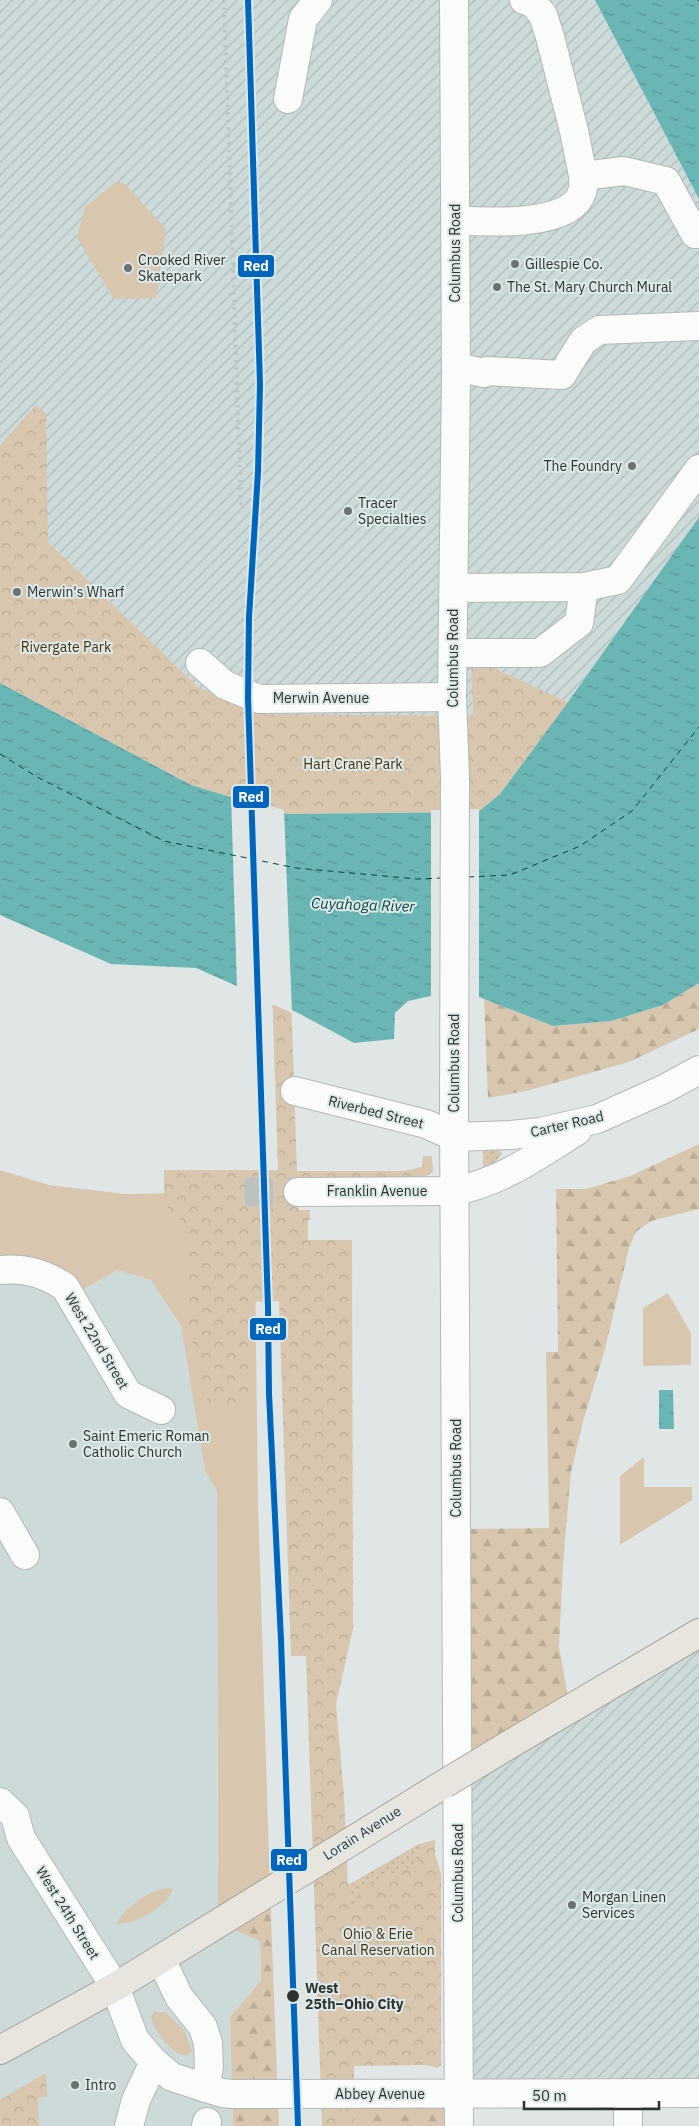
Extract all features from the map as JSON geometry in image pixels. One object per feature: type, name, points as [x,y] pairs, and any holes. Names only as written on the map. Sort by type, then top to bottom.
[{"type":"main road","name":"Lorain Avenue","points":[[0,2050],[115,1987],[411,1803],[699,1633]]},
{"type":"street","points":[[288,99],[303,19],[318,0]]},
{"type":"street","name":"Columbus Road","points":[[454,0],[456,367],[452,697],[455,776],[454,1060],[458,2126]]},
{"type":"street","points":[[456,220],[479,222],[547,217],[565,211],[576,202],[582,192],[583,176],[572,121],[550,37],[543,15],[533,4],[524,0]]},
{"type":"street","points":[[583,176],[624,171],[666,182],[695,234]]},
{"type":"street","points":[[456,367],[484,373],[487,371],[562,375],[583,341],[598,330],[699,326]]},
{"type":"street","points":[[454,588],[584,587],[618,580],[699,469]]},
{"type":"street","points":[[453,653],[540,653],[579,623],[584,587]]},
{"type":"street","name":"Merwin Avenue","points":[[200,663],[225,685],[259,698],[452,697]]},
{"type":"street","name":"Carter Road","points":[[455,1137],[540,1132],[597,1119],[699,1070]]},
{"type":"street","name":"Riverbed Street","points":[[295,1091],[426,1124],[455,1137]]},
{"type":"street","name":"Franklin Avenue","points":[[298,1192],[455,1191],[479,1186],[517,1168],[597,1119]]},
{"type":"street","name":"West 22nd Street","points":[[0,1270],[34,1271],[52,1278],[65,1287],[128,1394],[161,1410]]},
{"type":"street","points":[[0,1512],[25,1555]]},
{"type":"street","name":"West 24th Street","points":[[2,1807],[15,1816],[21,1838],[115,1987]]},
{"type":"street","points":[[161,1958],[174,1989],[203,2027],[208,2043],[209,2067],[205,2088]]},
{"type":"street","name":"Abbey Avenue","points":[[115,1987],[135,2040],[154,2062],[172,2077],[222,2093],[699,2093]]},
{"type":"street","points":[[129,2126],[136,2100],[154,2062]]},
{"type":"street","points":[[628,2093],[628,2126]]},
{"type":"shaded area","points":[[0,0],[595,0],[699,199],[699,517],[568,702],[485,664],[471,665],[473,716],[256,715],[198,687],[48,542],[35,406],[0,445]]},
{"type":"shaded area","points":[[0,1270],[71,1297],[117,1270],[151,1280],[181,1326],[205,1471],[217,1491],[217,1870],[260,1941],[261,1981],[230,2017],[233,2126],[0,2126]]},
{"type":"shaded area","points":[[699,1633],[699,2093],[459,2094],[457,1774]]},
{"type":"green space","name":"Crooked River Skatepark","points":[[117,181],[126,185],[166,229],[156,298],[114,299],[77,238],[85,207]]},
{"type":"green space","points":[[36,405],[46,414],[48,542],[198,687],[256,714],[473,716],[471,664],[485,664],[568,702],[500,794],[478,812],[285,814],[297,1171],[404,1171],[422,1167],[423,1156],[432,1156],[433,1172],[421,1179],[298,1187],[299,1210],[310,1210],[308,1240],[352,1240],[353,1629],[336,1704],[344,1795],[348,1885],[419,1844],[435,1840],[435,1854],[441,1874],[441,2065],[438,2068],[425,2065],[354,2066],[355,2126],[322,2126],[306,1656],[291,1656],[279,1301],[250,1302],[250,1403],[208,1403],[186,1317],[185,1224],[164,1204],[164,1170],[278,1170],[266,808],[191,785],[0,683],[0,445]]},
{"type":"green space","points":[[699,983],[699,1029],[629,1062],[526,1091],[488,1098],[484,999],[553,1026],[611,1021],[663,1005]]},
{"type":"green space","points":[[699,1144],[699,1209],[651,1221],[636,1232],[629,1248],[605,1349],[583,1422],[571,1472],[563,1565],[559,1647],[570,1708],[457,1774],[456,1529],[549,1528],[546,1352],[558,1352],[556,1189],[586,1189],[630,1176]]},
{"type":"green space","points":[[483,1148],[498,1148],[502,1154],[483,1170]]},
{"type":"green space","points":[[0,1170],[49,1185],[125,1194],[254,1192],[258,1501],[270,1890],[218,1922],[217,1491],[205,1471],[181,1326],[151,1280],[117,1270],[71,1297],[0,1270]]},
{"type":"green space","points":[[668,1293],[691,1333],[691,1365],[643,1366],[643,1308]]},
{"type":"green space","points":[[644,1457],[644,1487],[692,1487],[692,1500],[620,1545],[620,1476]]},
{"type":"green space","points":[[419,1844],[419,1865],[386,1875],[361,1891],[352,1908],[348,1886]]},
{"type":"green space","points":[[167,1888],[173,1889],[170,1896],[149,1914],[124,1924],[116,1924],[125,1911],[145,1896]]},
{"type":"green space","points":[[270,1890],[279,2126],[233,2126],[230,2017],[261,1981],[260,1941],[218,1922]]},
{"type":"green space","points":[[154,2012],[165,2012],[184,2030],[192,2051],[188,2056],[176,2052],[160,2036],[151,2017]]},
{"type":"green space","points":[[46,2073],[47,2097],[38,2098],[39,2126],[0,2126],[0,2100]]},
{"type":"green space","points":[[339,2093],[459,2094],[459,2126],[340,2126]]},
{"type":"water","points":[[595,0],[699,0],[699,199]]},
{"type":"water","name":"Cuyahoga River","points":[[699,517],[699,983],[663,1005],[611,1021],[553,1026],[479,997],[431,996],[408,1001],[395,1013],[394,1039],[354,1043],[298,1013],[196,968],[111,964],[0,915],[0,683],[191,785],[287,814],[478,812],[500,794],[568,702]]},
{"type":"water","points":[[659,1390],[673,1390],[674,1429],[659,1429]]},
{"type":"pier","points":[[231,795],[284,810],[292,1013],[237,988]]},
{"type":"pier","points":[[479,809],[479,1000],[431,999],[431,810]]},
{"type":"ferry route","points":[[468,877],[510,875],[580,846],[632,811],[699,727]]},
{"type":"ferry route","points":[[0,754],[37,777],[164,841],[296,868],[417,879],[442,878]]},
{"type":"tunnel","points":[[245,1192],[298,1192]]},
{"type":"railway","points":[[224,0],[241,507]]},
{"type":"transit line","name":"Red","points":[[248,0],[260,384],[258,472],[249,617],[248,698],[268,1307],[269,1394],[281,1640],[298,2126]]},
{"type":"place","name":"Gillespie Co.","points":[[515,264]]},
{"type":"place","name":"Crooked River Skatepark","points":[[128,268]]},
{"type":"place","name":"The St. Mary Church Mural","points":[[497,287]]},
{"type":"place","name":"The Foundry","points":[[632,466]]},
{"type":"place","name":"Tracer Specialties","points":[[348,511]]},
{"type":"place","name":"Merwin's Wharf","points":[[17,592]]},
{"type":"place","name":"Saint Emeric Roman Catholic Church","points":[[73,1444]]},
{"type":"place","name":"Morgan Linen Services","points":[[572,1905]]},
{"type":"place","name":"West 25th–Ohio City","points":[[293,1996]]},
{"type":"place","name":"Intro","points":[[75,2085]]},
{"type":"park label","name":"Rivergate Park","points":[[66,647]]},
{"type":"park label","name":"Hart Crane Park","points":[[353,764]]},
{"type":"park label","name":"Ohio & Erie Canal Reservation","points":[[378,1942]]}]
